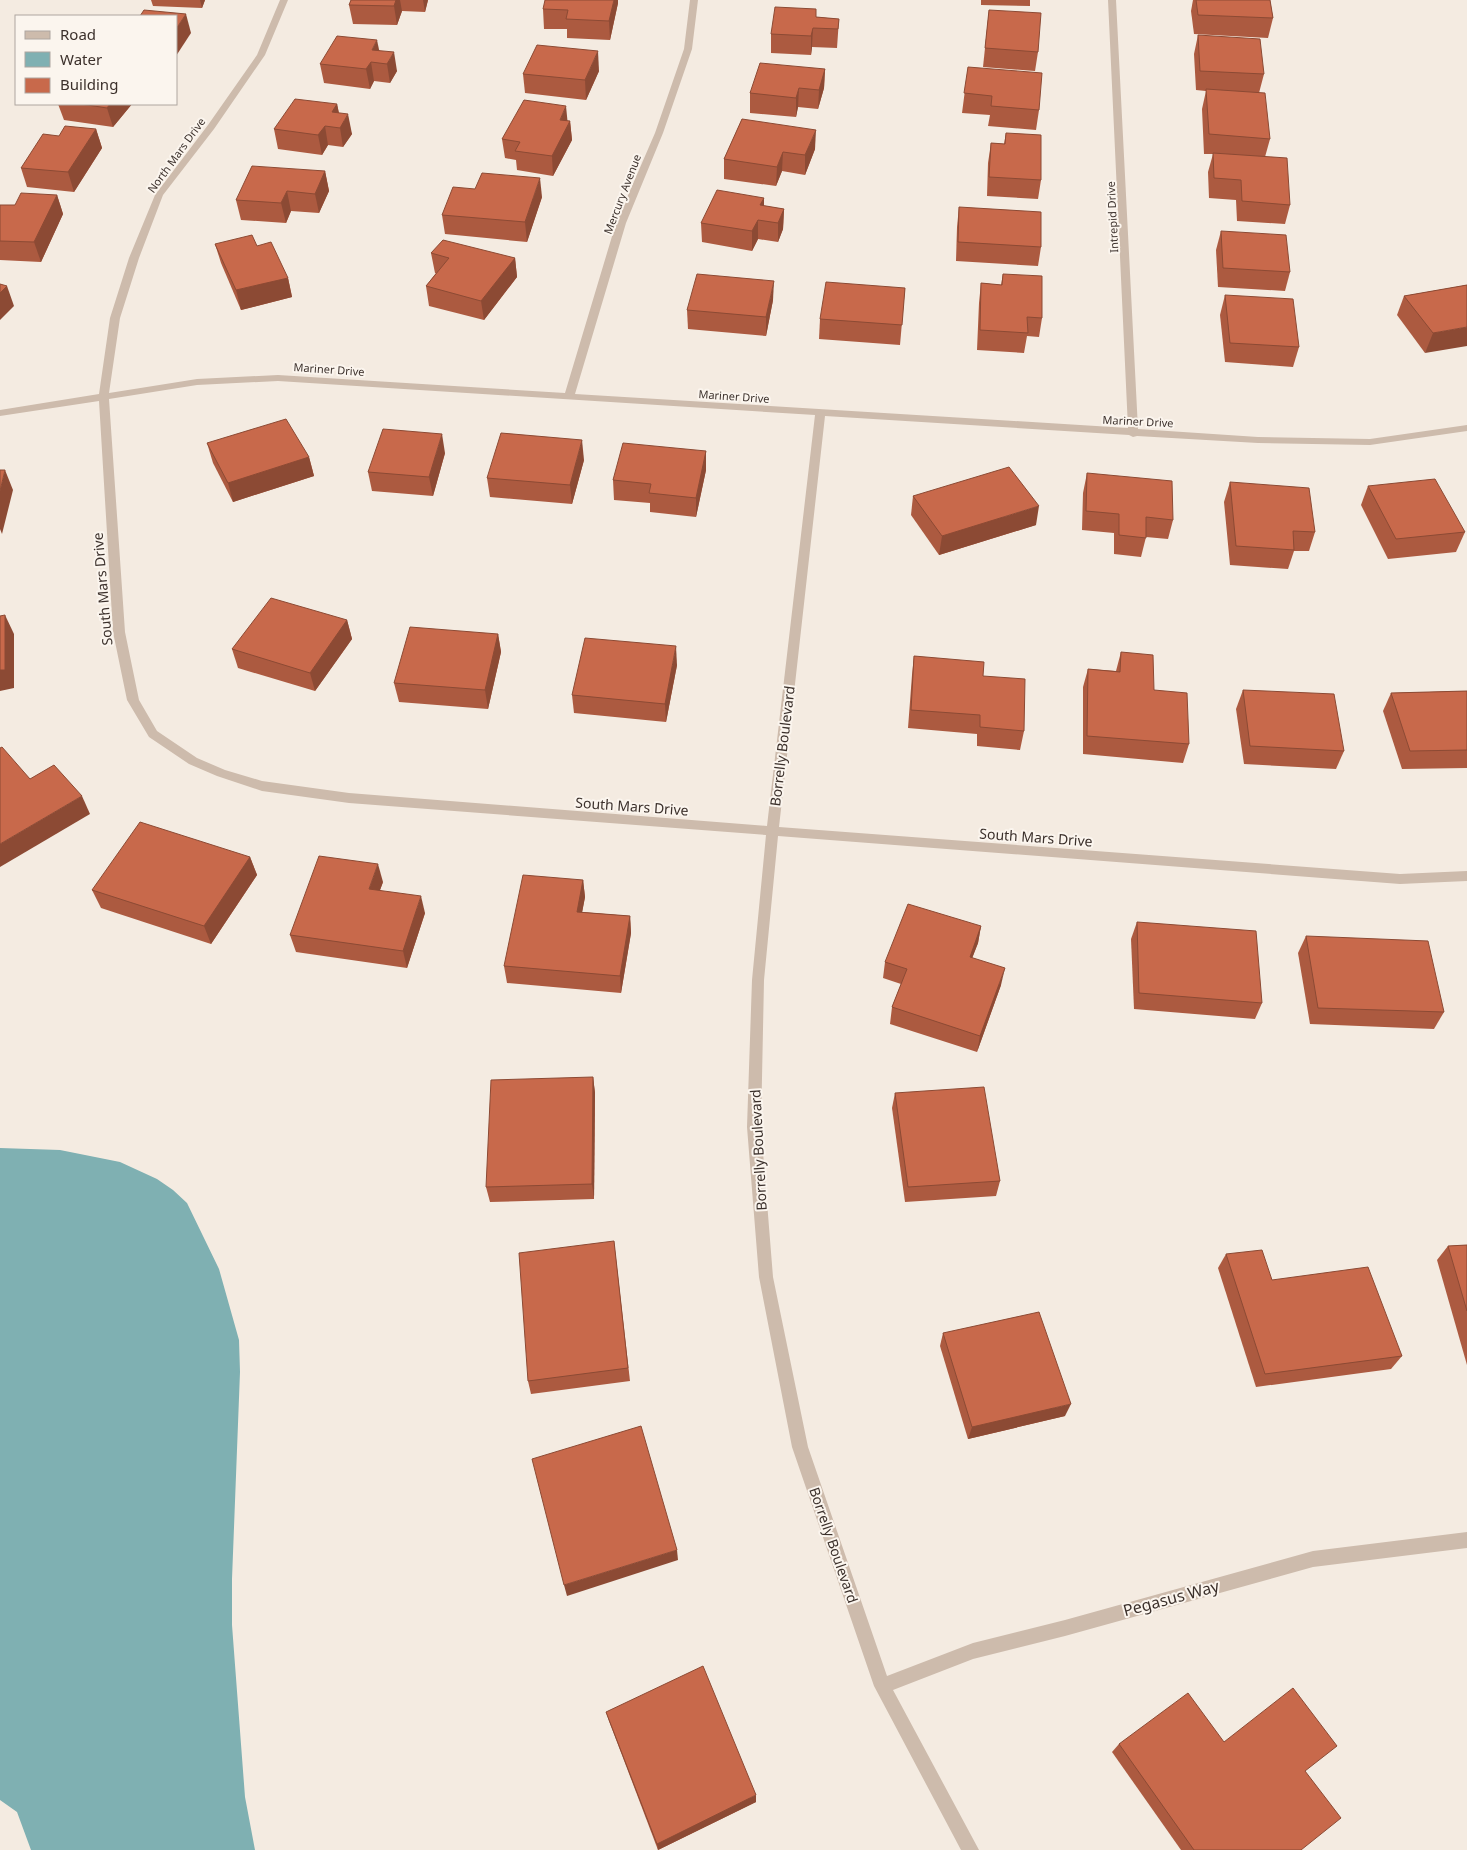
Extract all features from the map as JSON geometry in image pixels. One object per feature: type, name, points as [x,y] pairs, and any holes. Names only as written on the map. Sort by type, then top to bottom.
[{"type":"street","name":"North Mars Drive","points":[[104,395],[115,318],[134,258],[159,195],[211,127],[261,55],[284,0]]},
{"type":"street","name":"Mercury Avenue","points":[[569,397],[621,222],[659,133],[688,49],[694,0]]},
{"type":"street","name":"Intrepid Drive","points":[[1112,0],[1133,434]]},
{"type":"street","name":"Mariner Drive","points":[[0,413],[104,395],[197,382],[278,378],[1133,434],[1258,440],[1370,442],[1467,428]]},
{"type":"street","name":"South Mars Drive","points":[[104,395],[118,632],[133,700],[153,734],[194,761],[221,773],[262,786],[349,798],[1335,875],[1400,879],[1467,876]]},
{"type":"street","name":"Borrelly Boulevard","points":[[820,414],[772,832],[758,980],[754,1118],[766,1277],[800,1446],[882,1686],[970,1850]]},
{"type":"street","name":"Pegasus Way","points":[[882,1686],[973,1651],[1313,1559],[1467,1540]]},
{"type":"water","points":[[0,1148],[60,1150],[120,1162],[157,1179],[187,1203],[219,1269],[239,1340],[240,1372],[232,1625],[245,1797],[255,1850],[31,1850],[17,1812],[0,1800]]},
{"type":"building","points":[[351,0],[396,0],[394,6],[349,5]]},
{"type":"building","points":[[545,0],[614,0],[609,21],[566,19],[568,10],[543,9]]},
{"type":"building","points":[[1196,0],[1270,0],[1273,18],[1198,15]]},
{"type":"building","points":[[775,7],[816,9],[816,17],[839,19],[838,29],[813,28],[811,36],[771,34]]},
{"type":"building","points":[[144,10],[186,14],[178,26],[178,15],[141,15]]},
{"type":"building","points":[[989,10],[1041,13],[1038,52],[985,48]]},
{"type":"building","points":[[1198,35],[1260,39],[1264,74],[1200,71]]},
{"type":"building","points":[[337,36],[377,40],[372,50],[394,52],[387,64],[371,62],[366,69],[320,64]]},
{"type":"building","points":[[537,45],[598,51],[585,80],[523,74]]},
{"type":"building","points":[[760,63],[825,69],[819,90],[799,88],[796,98],[750,93]]},
{"type":"building","points":[[968,67],[1042,73],[1039,110],[991,106],[992,96],[964,93]]},
{"type":"building","points":[[1206,89],[1265,93],[1270,139],[1209,134]]},
{"type":"building","points":[[295,99],[337,104],[332,112],[348,114],[340,128],[325,126],[318,135],[274,129]]},
{"type":"building","points":[[524,100],[566,106],[560,120],[570,121],[552,156],[515,151],[520,142],[502,139]]},
{"type":"building","points":[[88,105],[109,105],[107,108]]},
{"type":"building","points":[[742,119],[816,130],[805,155],[783,152],[777,167],[724,159]]},
{"type":"building","points":[[65,126],[96,129],[68,172],[21,168],[43,134],[59,136]]},
{"type":"building","points":[[1006,133],[1041,135],[1041,180],[989,177],[991,143],[1005,144]]},
{"type":"building","points":[[1213,153],[1287,158],[1290,205],[1242,201],[1241,180],[1214,178]]},
{"type":"building","points":[[252,166],[325,171],[315,194],[287,191],[281,203],[236,200]]},
{"type":"building","points":[[482,173],[540,178],[525,222],[442,215],[453,187],[475,189]]},
{"type":"building","points":[[717,190],[764,198],[760,205],[784,209],[778,223],[758,220],[752,231],[701,223]]},
{"type":"building","points":[[21,193],[57,195],[34,242],[0,241],[0,205],[15,205]]},
{"type":"building","points":[[959,207],[1041,212],[1041,247],[958,242]]},
{"type":"building","points":[[1221,231],[1286,235],[1290,272],[1223,268]]},
{"type":"building","points":[[252,235],[257,246],[271,242],[288,278],[236,290],[215,244]]},
{"type":"building","points":[[443,240],[515,258],[481,301],[426,286],[449,258],[431,253]]},
{"type":"building","points":[[697,274],[774,281],[766,317],[687,310]]},
{"type":"building","points":[[1003,274],[1042,276],[1042,318],[1027,317],[1028,333],[980,330],[981,283],[1002,285]]},
{"type":"building","points":[[826,282],[905,288],[902,325],[820,319]]},
{"type":"building","points":[[0,284],[7,286],[0,293]]},
{"type":"building","points":[[1467,285],[1467,327],[1433,333],[1404,296]]},
{"type":"building","points":[[1225,295],[1293,299],[1299,347],[1230,343]]},
{"type":"building","points":[[286,419],[309,457],[228,483],[207,443]]},
{"type":"building","points":[[383,429],[442,434],[429,477],[368,472]]},
{"type":"building","points":[[501,433],[582,440],[570,485],[487,478]]},
{"type":"building","points":[[623,443],[706,451],[696,498],[649,493],[651,484],[613,480]]},
{"type":"building","points":[[1009,467],[1039,506],[942,536],[913,496]]},
{"type":"building","points":[[0,470],[5,470],[0,491]]},
{"type":"building","points":[[1087,473],[1172,481],[1173,520],[1146,517],[1146,538],[1119,535],[1119,514],[1086,511]]},
{"type":"building","points":[[1435,479],[1465,532],[1396,539],[1368,486]]},
{"type":"building","points":[[1230,482],[1309,488],[1315,532],[1293,531],[1294,550],[1236,546]]},
{"type":"building","points":[[271,598],[347,620],[310,673],[232,649]]},
{"type":"building","points":[[5,615],[5,670],[0,670],[0,616]]},
{"type":"building","points":[[410,627],[498,634],[485,690],[394,683]]},
{"type":"building","points":[[585,638],[676,646],[665,704],[572,695]]},
{"type":"building","points":[[1121,652],[1153,655],[1154,690],[1187,693],[1189,744],[1087,736],[1088,669],[1120,672]]},
{"type":"building","points":[[914,656],[984,662],[983,676],[1025,679],[1024,731],[980,727],[980,715],[911,710]]},
{"type":"building","points":[[1243,690],[1334,694],[1344,751],[1250,746]]},
{"type":"building","points":[[1467,691],[1467,750],[1410,751],[1391,693]]},
{"type":"building","points":[[2,747],[30,779],[54,765],[82,796],[0,844],[0,748]]},
{"type":"building","points":[[140,822],[250,857],[204,926],[92,890]]},
{"type":"building","points":[[319,856],[378,864],[369,889],[421,896],[403,951],[290,935]]},
{"type":"building","points":[[523,875],[583,880],[577,912],[630,916],[620,976],[504,966]]},
{"type":"building","points":[[908,904],[981,926],[970,957],[1005,968],[980,1036],[892,1007],[907,969],[885,962]]},
{"type":"building","points":[[1137,922],[1256,931],[1262,1003],[1139,993]]},
{"type":"building","points":[[1306,936],[1428,941],[1444,1012],[1318,1008]]},
{"type":"building","points":[[593,1077],[592,1184],[486,1187],[491,1080]]},
{"type":"building","points":[[984,1087],[1000,1181],[908,1187],[895,1093]]},
{"type":"building","points":[[614,1241],[628,1368],[528,1381],[519,1253]]},
{"type":"building","points":[[1467,1245],[1467,1311],[1448,1246]]},
{"type":"building","points":[[1262,1250],[1272,1280],[1368,1267],[1402,1356],[1265,1374],[1226,1254]]},
{"type":"building","points":[[1039,1312],[1071,1404],[972,1427],[943,1333]]},
{"type":"building","points":[[641,1426],[677,1550],[564,1585],[532,1459]]},
{"type":"building","points":[[703,1666],[756,1795],[657,1844],[606,1712]]},
{"type":"building","points":[[1293,1688],[1337,1746],[1305,1771],[1341,1818],[1301,1850],[1194,1850],[1119,1744],[1188,1693],[1224,1742]]}]
